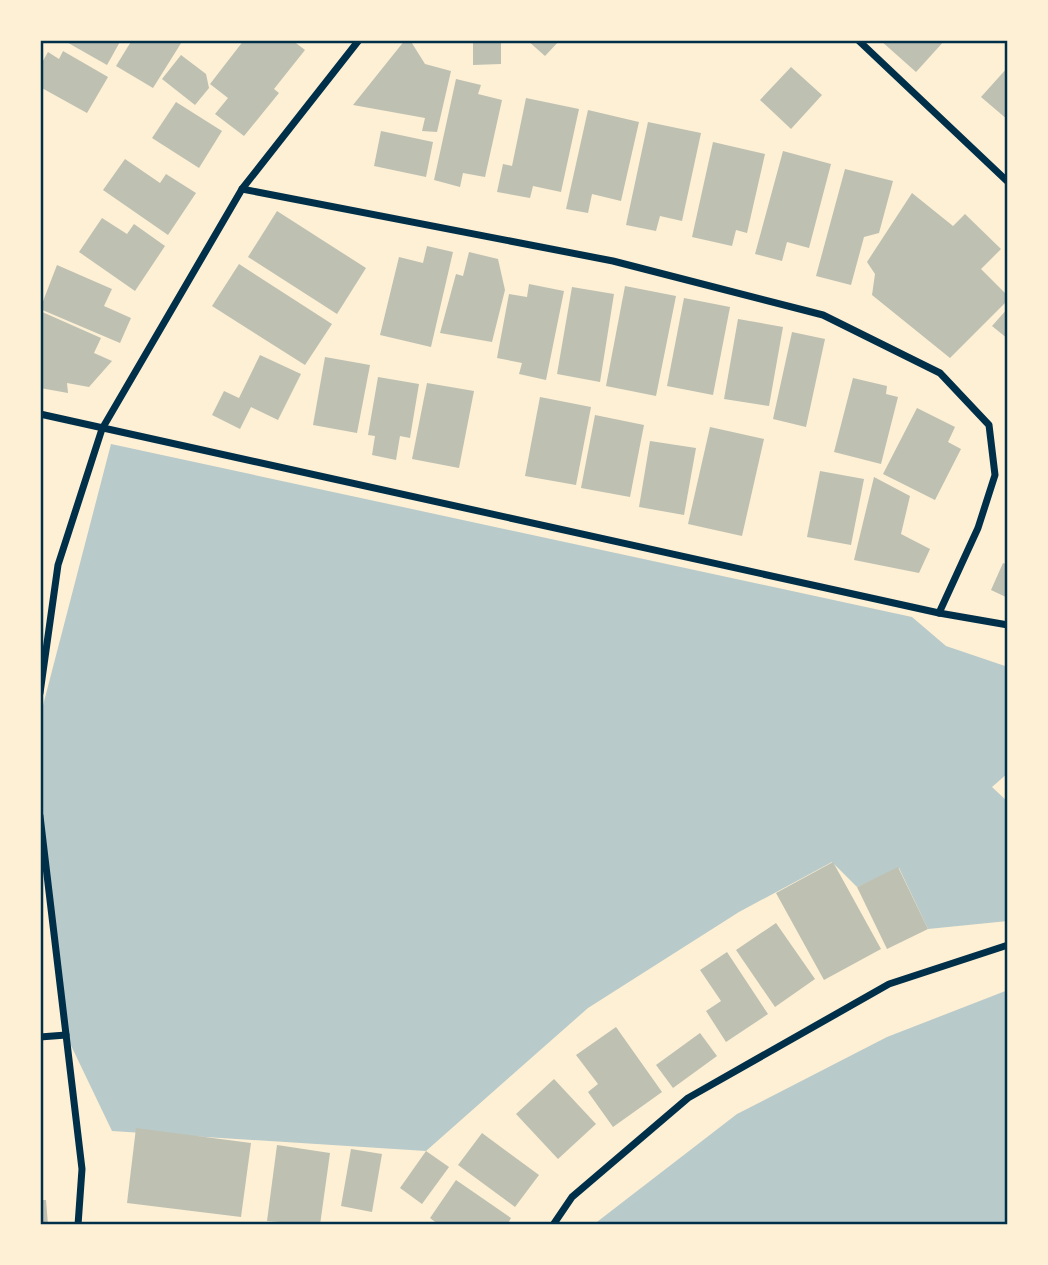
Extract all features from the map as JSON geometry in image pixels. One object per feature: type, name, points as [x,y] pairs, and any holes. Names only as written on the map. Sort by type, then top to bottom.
[{"type":"street","points":[[40,692],[58,565],[102,429],[242,188],[359,40]]},
{"type":"street","points":[[858,40],[1008,182]]},
{"type":"street","points":[[242,188],[613,261],[823,315],[940,373],[989,425],[995,475],[978,528],[939,613]]},
{"type":"street","points":[[40,414],[939,613],[1008,625]]},
{"type":"street","points":[[40,816],[82,1169],[78,1225]]},
{"type":"street","points":[[553,1225],[572,1197],[688,1098],[889,984],[1008,945]]},
{"type":"street","points":[[40,1037],[66,1035]]},
{"type":"shaded area","points":[[111,444],[912,617],[946,646],[1008,667],[1008,773],[992,787],[1008,802],[1008,921],[928,929],[899,868],[857,887],[832,862],[739,912],[588,1008],[426,1151],[112,1131],[66,1035],[40,816],[40,717]]},
{"type":"shaded area","points":[[1008,990],[1008,1225],[593,1225],[737,1114],[887,1037]]},
{"type":"building","points":[[63,40],[121,40],[107,65]]},
{"type":"building","points":[[132,40],[183,40],[153,88],[116,66]]},
{"type":"building","points":[[244,40],[292,40],[305,50],[274,89],[279,93],[244,136],[215,114],[228,98],[210,84]]},
{"type":"building","points":[[405,40],[410,40],[425,64],[451,71],[437,132],[422,131],[425,118],[353,105]]},
{"type":"building","points":[[473,40],[501,40],[501,64],[473,65]]},
{"type":"building","points":[[527,40],[560,40],[545,56]]},
{"type":"building","points":[[880,40],[945,40],[916,72]]},
{"type":"building","points":[[63,51],[108,77],[87,113],[40,87],[40,66],[48,52],[59,59]]},
{"type":"building","points":[[181,55],[206,74],[209,88],[195,105],[162,79]]},
{"type":"building","points":[[791,67],[822,95],[791,129],[760,100]]},
{"type":"building","points":[[1008,67],[1008,120],[981,97]]},
{"type":"building","points":[[456,79],[481,85],[478,94],[502,100],[485,177],[463,173],[460,187],[434,180]]},
{"type":"building","points":[[526,98],[579,109],[561,192],[533,186],[530,198],[497,192],[503,164],[512,166]]},
{"type":"building","points":[[176,102],[222,131],[199,168],[152,138]]},
{"type":"building","points":[[588,110],[639,122],[621,201],[592,194],[588,213],[566,209]]},
{"type":"building","points":[[648,122],[701,133],[682,221],[660,216],[656,231],[626,225]]},
{"type":"building","points":[[381,131],[433,142],[426,177],[374,166]]},
{"type":"building","points":[[713,142],[765,154],[747,233],[736,230],[732,246],[692,237]]},
{"type":"building","points":[[783,151],[831,164],[809,248],[787,242],[782,261],[755,254]]},
{"type":"building","points":[[125,159],[160,183],[166,174],[196,193],[168,235],[103,190]]},
{"type":"building","points":[[845,169],[893,181],[879,233],[864,237],[851,285],[816,276]]},
{"type":"building","points":[[912,193],[953,226],[965,214],[1001,249],[981,269],[1008,296],[1008,300],[950,358],[872,295],[875,274],[867,262]]},
{"type":"building","points":[[277,211],[366,268],[337,314],[248,257]]},
{"type":"building","points":[[102,218],[127,234],[134,224],[165,246],[135,291],[79,252]]},
{"type":"building","points":[[427,246],[453,252],[431,347],[380,335],[399,257],[423,263]]},
{"type":"building","points":[[469,252],[498,259],[505,290],[492,342],[440,333],[456,274],[463,276]]},
{"type":"building","points":[[239,264],[332,324],[305,365],[212,306]]},
{"type":"building","points":[[57,265],[112,289],[104,306],[131,318],[120,343],[40,309]]},
{"type":"building","points":[[529,284],[564,291],[546,380],[519,374],[522,363],[497,358],[509,294],[527,297]]},
{"type":"building","points":[[625,286],[676,296],[656,396],[606,386]]},
{"type":"building","points":[[572,287],[614,294],[600,382],[557,374]]},
{"type":"building","points":[[684,298],[730,307],[713,395],[667,386]]},
{"type":"building","points":[[1008,308],[1008,339],[992,326]]},
{"type":"building","points":[[40,311],[101,338],[94,353],[112,361],[89,387],[67,383],[68,393],[40,388]]},
{"type":"building","points":[[738,319],[783,327],[769,406],[724,399]]},
{"type":"building","points":[[792,332],[825,339],[806,427],[773,419]]},
{"type":"building","points":[[260,355],[301,374],[278,420],[251,407],[240,429],[212,415],[224,391],[239,398]]},
{"type":"building","points":[[325,357],[370,365],[357,433],[313,425]]},
{"type":"building","points":[[378,377],[419,384],[410,438],[400,436],[396,460],[372,455],[375,436],[368,435]]},
{"type":"building","points":[[853,378],[887,386],[886,394],[898,397],[881,464],[834,452]]},
{"type":"building","points":[[427,383],[474,391],[459,468],[412,459]]},
{"type":"building","points":[[540,397],[591,407],[576,485],[525,476]]},
{"type":"building","points":[[917,408],[955,427],[948,442],[961,449],[935,500],[883,474]]},
{"type":"building","points":[[595,415],[644,425],[630,497],[581,488]]},
{"type":"building","points":[[710,427],[764,439],[742,536],[688,524]]},
{"type":"building","points":[[650,441],[696,448],[684,515],[639,507]]},
{"type":"building","points":[[820,471],[864,479],[851,545],[807,537]]},
{"type":"building","points":[[874,477],[910,496],[901,534],[930,549],[919,573],[854,560]]},
{"type":"building","points":[[1003,563],[1008,565],[1008,598],[991,590]]},
{"type":"building","points":[[833,862],[881,949],[824,980],[776,893]]},
{"type":"building","points":[[898,867],[928,929],[887,949],[857,887]]},
{"type":"building","points":[[776,923],[815,979],[775,1007],[736,950]]},
{"type":"building","points":[[727,952],[768,1014],[726,1042],[706,1011],[721,1001],[700,970]]},
{"type":"building","points":[[616,1027],[662,1092],[613,1127],[588,1092],[598,1084],[576,1055]]},
{"type":"building","points":[[700,1033],[717,1056],[673,1088],[656,1065]]},
{"type":"building","points":[[554,1079],[596,1124],[558,1159],[516,1114]]},
{"type":"building","points":[[136,1128],[251,1143],[241,1217],[127,1203]]},
{"type":"building","points":[[482,1133],[539,1175],[515,1207],[458,1165]]},
{"type":"building","points":[[277,1145],[330,1153],[320,1225],[267,1221]]},
{"type":"building","points":[[351,1149],[382,1154],[372,1212],[341,1206]]},
{"type":"building","points":[[426,1151],[449,1167],[422,1204],[400,1188]]},
{"type":"building","points":[[456,1180],[511,1218],[507,1225],[439,1225],[430,1218]]},
{"type":"building","points":[[40,1200],[46,1200],[48,1225],[40,1225]]}]
